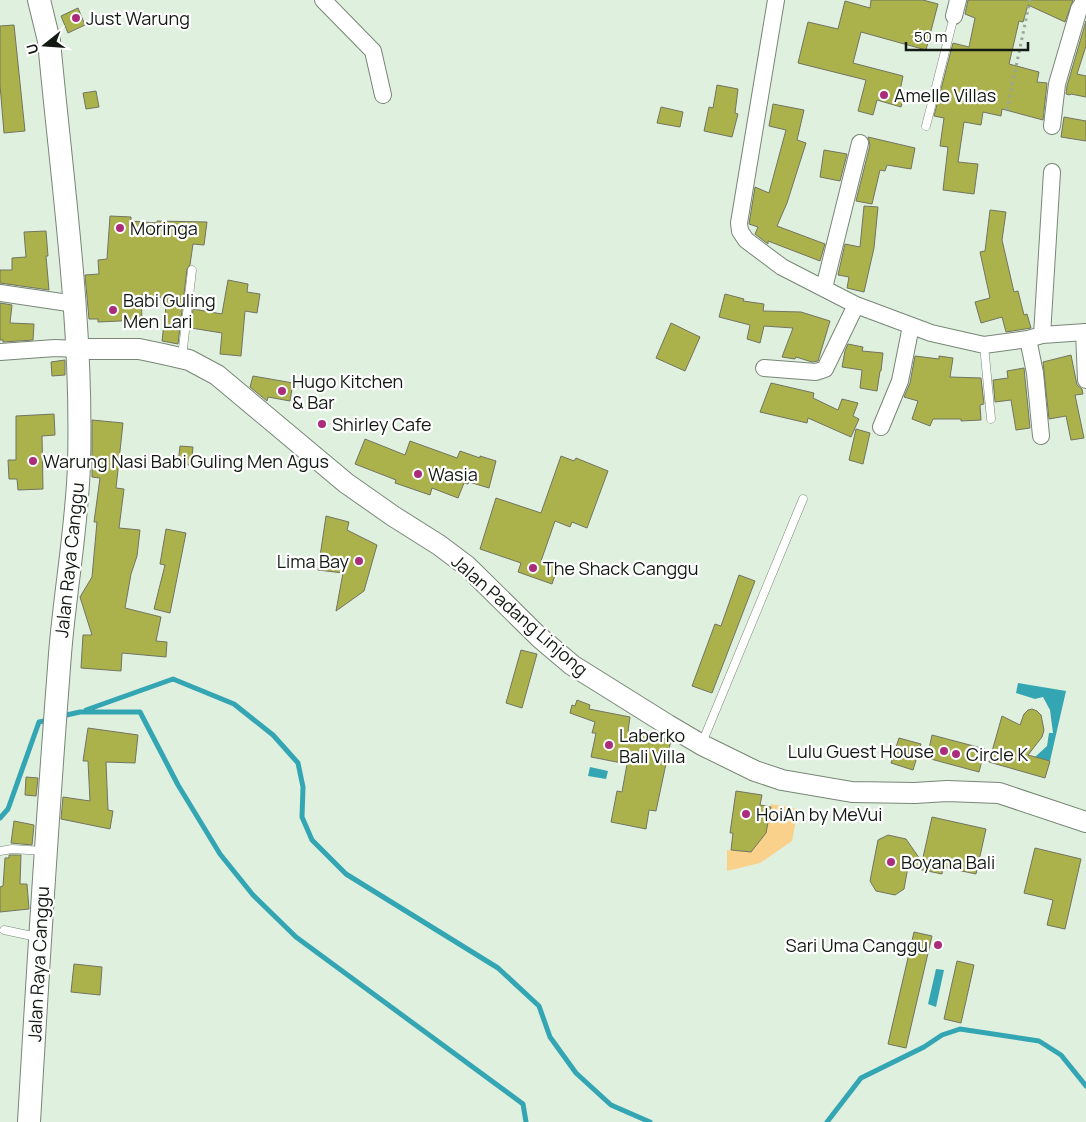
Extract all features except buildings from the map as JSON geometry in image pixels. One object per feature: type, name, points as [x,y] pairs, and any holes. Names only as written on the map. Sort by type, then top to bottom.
[{"type":"main road","name":"Jalan Raya Canggu","points":[[29,1122],[39,938],[54,727],[79,465],[78,349],[75,304],[49,41],[39,0]]},
{"type":"street","points":[[323,0],[373,51],[383,95]]},
{"type":"street","points":[[776,0],[739,223],[740,230],[746,240],[782,267],[856,305],[931,333],[984,345],[1085,332],[1086,380]]},
{"type":"street","points":[[954,16],[958,0]]},
{"type":"street","points":[[1052,126],[1058,84],[1079,9],[1085,0]]},
{"type":"street","points":[[824,288],[860,143]]},
{"type":"street","points":[[1041,436],[1035,373],[1035,337],[1052,172]]},
{"type":"street","points":[[0,293],[75,304]]},
{"type":"street","points":[[764,368],[816,372],[825,369],[856,305]]},
{"type":"street","points":[[881,427],[900,381],[911,326]]},
{"type":"street","points":[[0,352],[47,348],[78,349]]},
{"type":"street","name":"Jalan Padang Linjong","points":[[78,349],[139,349],[182,358],[203,366],[217,375],[346,483],[467,566],[539,636],[572,665],[702,745],[755,771],[782,780],[814,787],[852,792],[915,793],[947,791],[999,793],[1086,822]]},
{"type":"lane","points":[[926,126],[954,16]]},
{"type":"lane","points":[[182,358],[192,270]]},
{"type":"lane","points":[[984,345],[991,419]]},
{"type":"lane","points":[[702,745],[803,499]]},
{"type":"lane","points":[[0,851],[12,849],[46,852]]},
{"type":"lane","points":[[4,930],[39,938]]},
{"type":"path","points":[[1007,110],[1030,0]]},
{"type":"shaded area","points":[[771,804],[798,809],[792,841],[760,863],[727,871],[727,850],[751,852],[766,833]]},
{"type":"water","points":[[1018,683],[1066,691],[1050,761],[1035,757],[1047,746],[1049,733],[1053,733],[1050,710],[1043,697],[1035,699],[1016,693]]},
{"type":"water","points":[[590,767],[608,771],[606,779],[588,776]]},
{"type":"water","points":[[936,969],[944,970],[936,1007],[928,1004]]},
{"type":"waterway","points":[[86,710],[173,679],[234,704],[273,735],[298,763],[303,787],[302,817],[312,840],[346,874],[498,968],[539,1006],[550,1037],[576,1073],[611,1105],[650,1122]]},
{"type":"waterway","points":[[62,716],[80,712],[140,712],[178,785],[220,854],[253,895],[296,937],[523,1104],[526,1122]]},
{"type":"waterway","points":[[0,818],[8,809],[39,722],[49,720]]},
{"type":"waterway","points":[[827,1122],[861,1078],[924,1047],[942,1035],[960,1029],[1039,1041],[1061,1055],[1086,1086]]},
{"type":"place","name":"Just Warung","points":[[76,18]]},
{"type":"place","name":"Amelle Villas","points":[[884,95]]},
{"type":"place","name":"Moringa","points":[[120,228]]},
{"type":"place","name":"Babi Guling Men Lari","points":[[113,310]]},
{"type":"place","name":"Hugo Kitchen & Bar","points":[[282,391]]},
{"type":"place","name":"Shirley Cafe","points":[[322,424]]},
{"type":"place","name":"Warung Nasi Babi Guling Men Agus","points":[[33,461]]},
{"type":"place","name":"Wasia","points":[[418,474]]},
{"type":"place","name":"Lima Bay","points":[[359,561]]},
{"type":"place","name":"The Shack Canggu","points":[[533,568]]},
{"type":"place","name":"Laberko Bali Villa","points":[[609,745]]},
{"type":"place","name":"Lulu Guest House","points":[[944,751]]},
{"type":"place","name":"Circle K","points":[[956,754]]},
{"type":"place","name":"HoiAn by MeVui","points":[[746,814]]},
{"type":"place","name":"Boyana Bali","points":[[891,862]]},
{"type":"place","name":"Sari Uma Canggu","points":[[938,945]]}]
